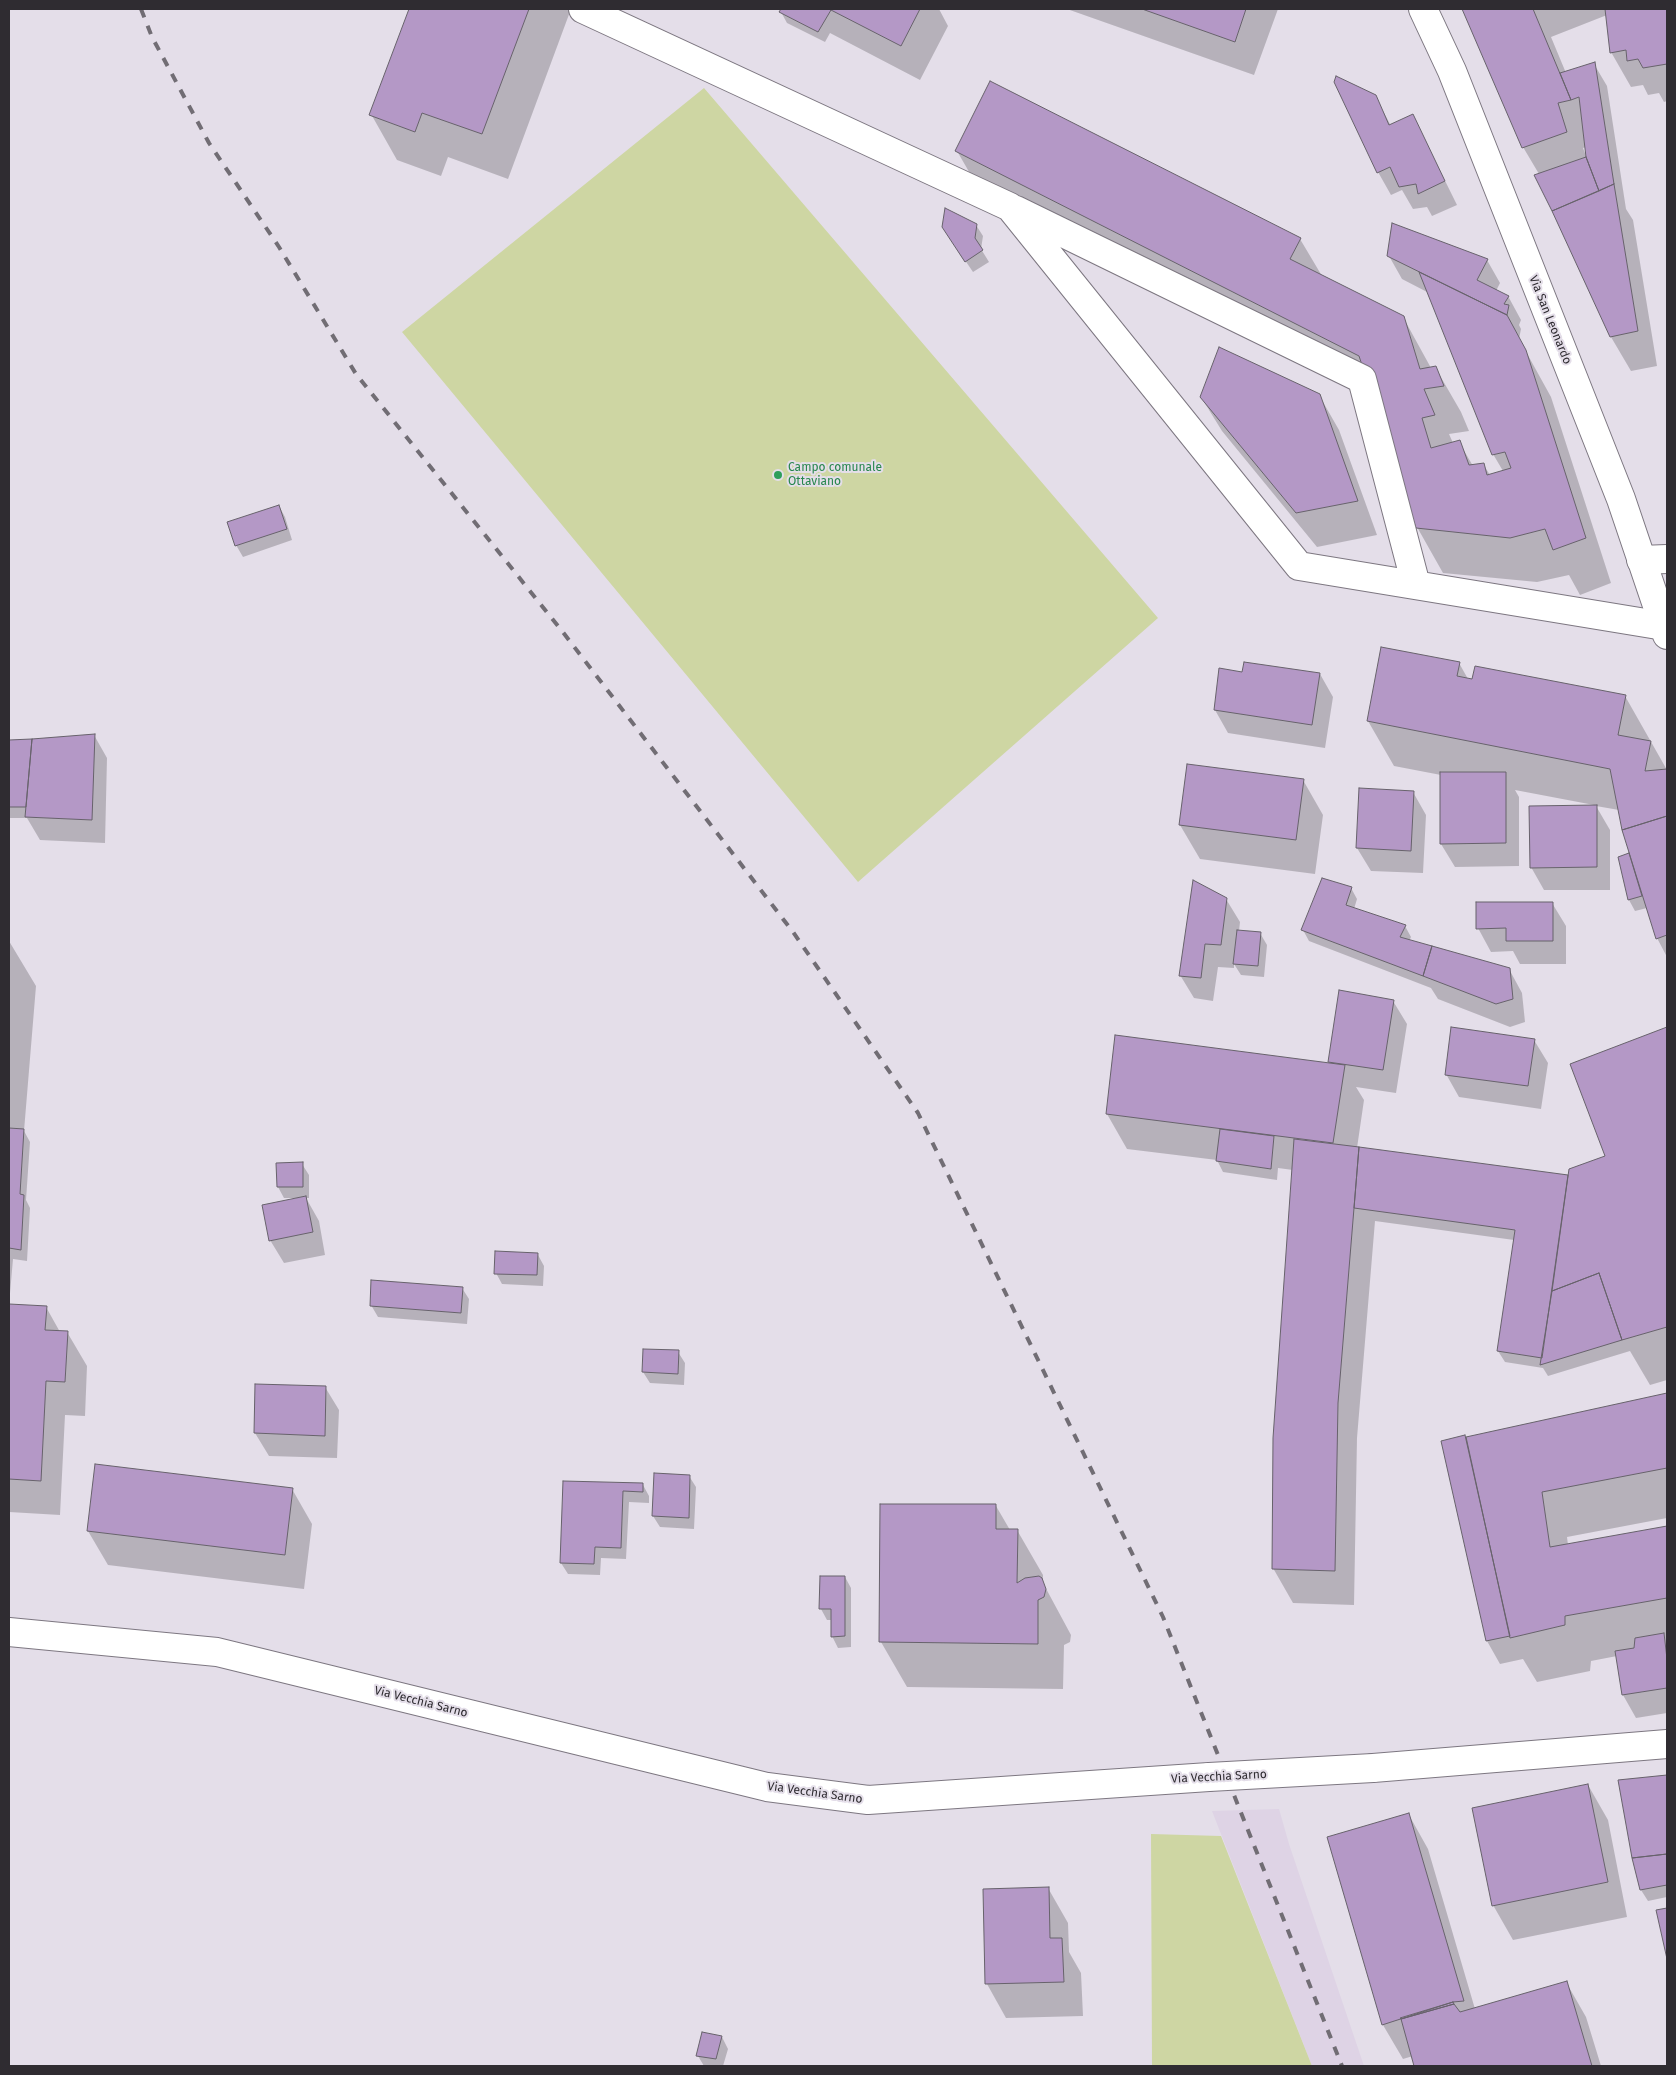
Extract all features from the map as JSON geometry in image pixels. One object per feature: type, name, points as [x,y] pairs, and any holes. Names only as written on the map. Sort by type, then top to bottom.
[{"type":"street","points":[[583,9],[1010,207],[1362,379],[1416,585]]},
{"type":"street","name":"Via San Leonardo","points":[[1423,9],[1463,98],[1621,499],[1654,560],[1666,631]]},
{"type":"street","points":[[1010,207],[1299,566],[1416,585],[1666,631]]},
{"type":"street","name":"Via Vecchia Sarno","points":[[9,1632],[217,1652],[767,1787],[868,1800],[1373,1768],[1667,1744]]},
{"type":"shaded area","points":[[1279,1809],[1364,2066],[1312,2066],[1212,1811]]},
{"type":"green space","name":"Campo comunale Ottaviano","points":[[704,88],[1158,618],[858,882],[402,332]]},
{"type":"green space","points":[[1151,1834],[1221,1836],[1312,2066],[1152,2066]]},
{"type":"building","points":[[409,9],[529,9],[482,134],[422,113],[415,132],[369,115]]},
{"type":"building","points":[[781,9],[831,10],[818,32],[779,12]]},
{"type":"building","points":[[829,9],[920,9],[901,46]]},
{"type":"building","points":[[1142,9],[1246,9],[1235,42]]},
{"type":"building","points":[[1462,9],[1533,9],[1571,100],[1558,103],[1567,132],[1522,148]]},
{"type":"building","points":[[1605,9],[1667,9],[1667,64],[1643,68],[1638,59],[1627,61],[1626,50],[1610,53]]},
{"type":"building","points":[[1595,62],[1614,184],[1599,191],[1586,157],[1579,97],[1571,100],[1560,73]]},
{"type":"building","points":[[1336,76],[1376,95],[1389,125],[1413,114],[1445,181],[1418,194],[1416,184],[1399,187],[1390,167],[1377,173],[1334,82]]},
{"type":"building","points":[[990,81],[1301,238],[1290,259],[1404,316],[1420,369],[1436,366],[1444,386],[1424,389],[1435,415],[1422,418],[1431,448],[1460,440],[1469,465],[1484,463],[1487,475],[1511,468],[1505,452],[1492,455],[1419,272],[1507,315],[1526,350],[1586,538],[1553,550],[1545,529],[1510,538],[1416,528],[1359,356],[955,151]]},
{"type":"building","points":[[1586,157],[1599,191],[1552,211],[1534,175]]},
{"type":"building","points":[[1614,184],[1638,331],[1610,337],[1552,211]]},
{"type":"building","points":[[945,208],[977,224],[975,238],[983,250],[965,262],[942,227]]},
{"type":"building","points":[[1392,223],[1488,259],[1477,280],[1509,296],[1504,304],[1509,305],[1507,315],[1387,256]]},
{"type":"building","points":[[1219,347],[1320,394],[1358,501],[1296,513],[1200,397]]},
{"type":"building","points":[[279,505],[287,529],[235,546],[227,522]]},
{"type":"building","points":[[1381,647],[1460,662],[1457,676],[1472,679],[1475,666],[1626,695],[1618,735],[1651,741],[1645,771],[1667,769],[1667,816],[1622,830],[1610,769],[1367,721]]},
{"type":"building","points":[[1244,662],[1320,673],[1312,725],[1214,710],[1219,668],[1242,672]]},
{"type":"building","points":[[95,734],[92,820],[25,817],[32,739]]},
{"type":"building","points":[[32,739],[26,807],[9,807],[9,740]]},
{"type":"building","points":[[1187,764],[1304,779],[1296,840],[1179,825]]},
{"type":"building","points":[[1440,772],[1506,772],[1506,843],[1440,844]]},
{"type":"building","points":[[1359,788],[1414,791],[1411,851],[1356,848]]},
{"type":"building","points":[[1597,805],[1597,867],[1530,868],[1529,806]]},
{"type":"building","points":[[1667,816],[1667,935],[1656,939],[1622,830]]},
{"type":"building","points":[[1629,853],[1642,896],[1628,900],[1618,857]]},
{"type":"building","points":[[1322,878],[1352,887],[1346,905],[1406,925],[1400,937],[1432,946],[1423,976],[1301,930]]},
{"type":"building","points":[[1193,880],[1227,898],[1221,945],[1205,944],[1201,978],[1179,976]]},
{"type":"building","points":[[1476,902],[1553,902],[1553,941],[1506,941],[1506,928],[1476,929]]},
{"type":"building","points":[[1237,930],[1261,932],[1258,966],[1233,964]]},
{"type":"building","points":[[1432,946],[1510,968],[1513,999],[1496,1004],[1423,976]]},
{"type":"building","points":[[1339,990],[1394,1000],[1383,1070],[1328,1062]]},
{"type":"building","points":[[1451,1027],[1535,1039],[1528,1086],[1445,1075]]},
{"type":"building","points":[[1667,1027],[1667,1327],[1622,1340],[1599,1273],[1552,1291],[1569,1169],[1605,1156],[1570,1064]]},
{"type":"building","points":[[1115,1035],[1345,1065],[1333,1143],[1106,1114]]},
{"type":"building","points":[[9,1128],[24,1129],[20,1194],[24,1195],[21,1250],[9,1248]]},
{"type":"building","points":[[1220,1129],[1274,1136],[1271,1169],[1216,1161]]},
{"type":"building","points":[[1294,1139],[1359,1147],[1338,1403],[1335,1571],[1272,1569],[1273,1438]]},
{"type":"building","points":[[1359,1147],[1568,1175],[1542,1358],[1497,1351],[1515,1230],[1354,1208]]},
{"type":"building","points":[[303,1162],[303,1187],[277,1187],[276,1163]]},
{"type":"building","points":[[306,1196],[313,1232],[269,1241],[262,1205]]},
{"type":"building","points":[[495,1251],[538,1253],[537,1275],[494,1274]]},
{"type":"building","points":[[1599,1273],[1622,1340],[1540,1365],[1552,1291]]},
{"type":"building","points":[[371,1280],[463,1287],[461,1313],[370,1306]]},
{"type":"building","points":[[9,1304],[47,1306],[45,1330],[68,1331],[65,1382],[46,1381],[41,1481],[9,1479]]},
{"type":"building","points":[[643,1349],[679,1350],[678,1374],[642,1372]]},
{"type":"building","points":[[255,1384],[326,1386],[325,1436],[254,1433]]},
{"type":"building","points":[[1667,1393],[1667,1468],[1542,1492],[1550,1547],[1667,1526],[1667,1598],[1565,1616],[1565,1625],[1510,1638],[1466,1437]]},
{"type":"building","points":[[1465,1435],[1510,1636],[1486,1641],[1441,1441]]},
{"type":"building","points":[[95,1464],[293,1488],[285,1555],[87,1531]]},
{"type":"building","points":[[654,1473],[690,1475],[689,1518],[652,1516]]},
{"type":"building","points":[[563,1481],[643,1483],[643,1492],[623,1491],[621,1548],[595,1547],[594,1564],[560,1563]]},
{"type":"building","points":[[880,1504],[996,1504],[996,1529],[1018,1529],[1017,1583],[1025,1578],[1039,1576],[1042,1578],[1046,1589],[1044,1597],[1038,1600],[1038,1644],[879,1642]]},
{"type":"building","points":[[820,1576],[845,1576],[845,1636],[831,1637],[831,1609],[819,1609]]},
{"type":"building","points":[[1664,1633],[1667,1659],[1667,1688],[1622,1695],[1615,1651],[1634,1648],[1635,1638]]},
{"type":"building","points":[[1667,1775],[1667,1854],[1632,1858],[1618,1780]]},
{"type":"building","points":[[1588,1784],[1608,1882],[1492,1906],[1472,1808]]},
{"type":"building","points":[[1409,1813],[1464,2001],[1453,2002],[1382,2025],[1327,1837]]},
{"type":"building","points":[[1667,1854],[1667,1885],[1640,1890],[1632,1858]]},
{"type":"building","points":[[1049,1887],[1050,1938],[1062,1938],[1064,1982],[985,1984],[983,1889]]},
{"type":"building","points":[[1667,1908],[1667,1959],[1656,1910]]},
{"type":"building","points":[[1567,1981],[1592,2066],[1414,2066],[1401,2019],[1454,2004],[1460,2012]]},
{"type":"building","points":[[1453,2002],[1454,2004],[1400,2018]]},
{"type":"building","points":[[702,2032],[722,2036],[716,2059],[696,2056]]},
{"type":"railway","points":[[141,9],[152,37],[209,143],[279,247],[356,374],[562,631],[793,932],[918,1113],[1163,1617],[1342,2066]]},
{"type":"place","name":"Campo comunale Ottaviano","points":[[778,475]]}]
